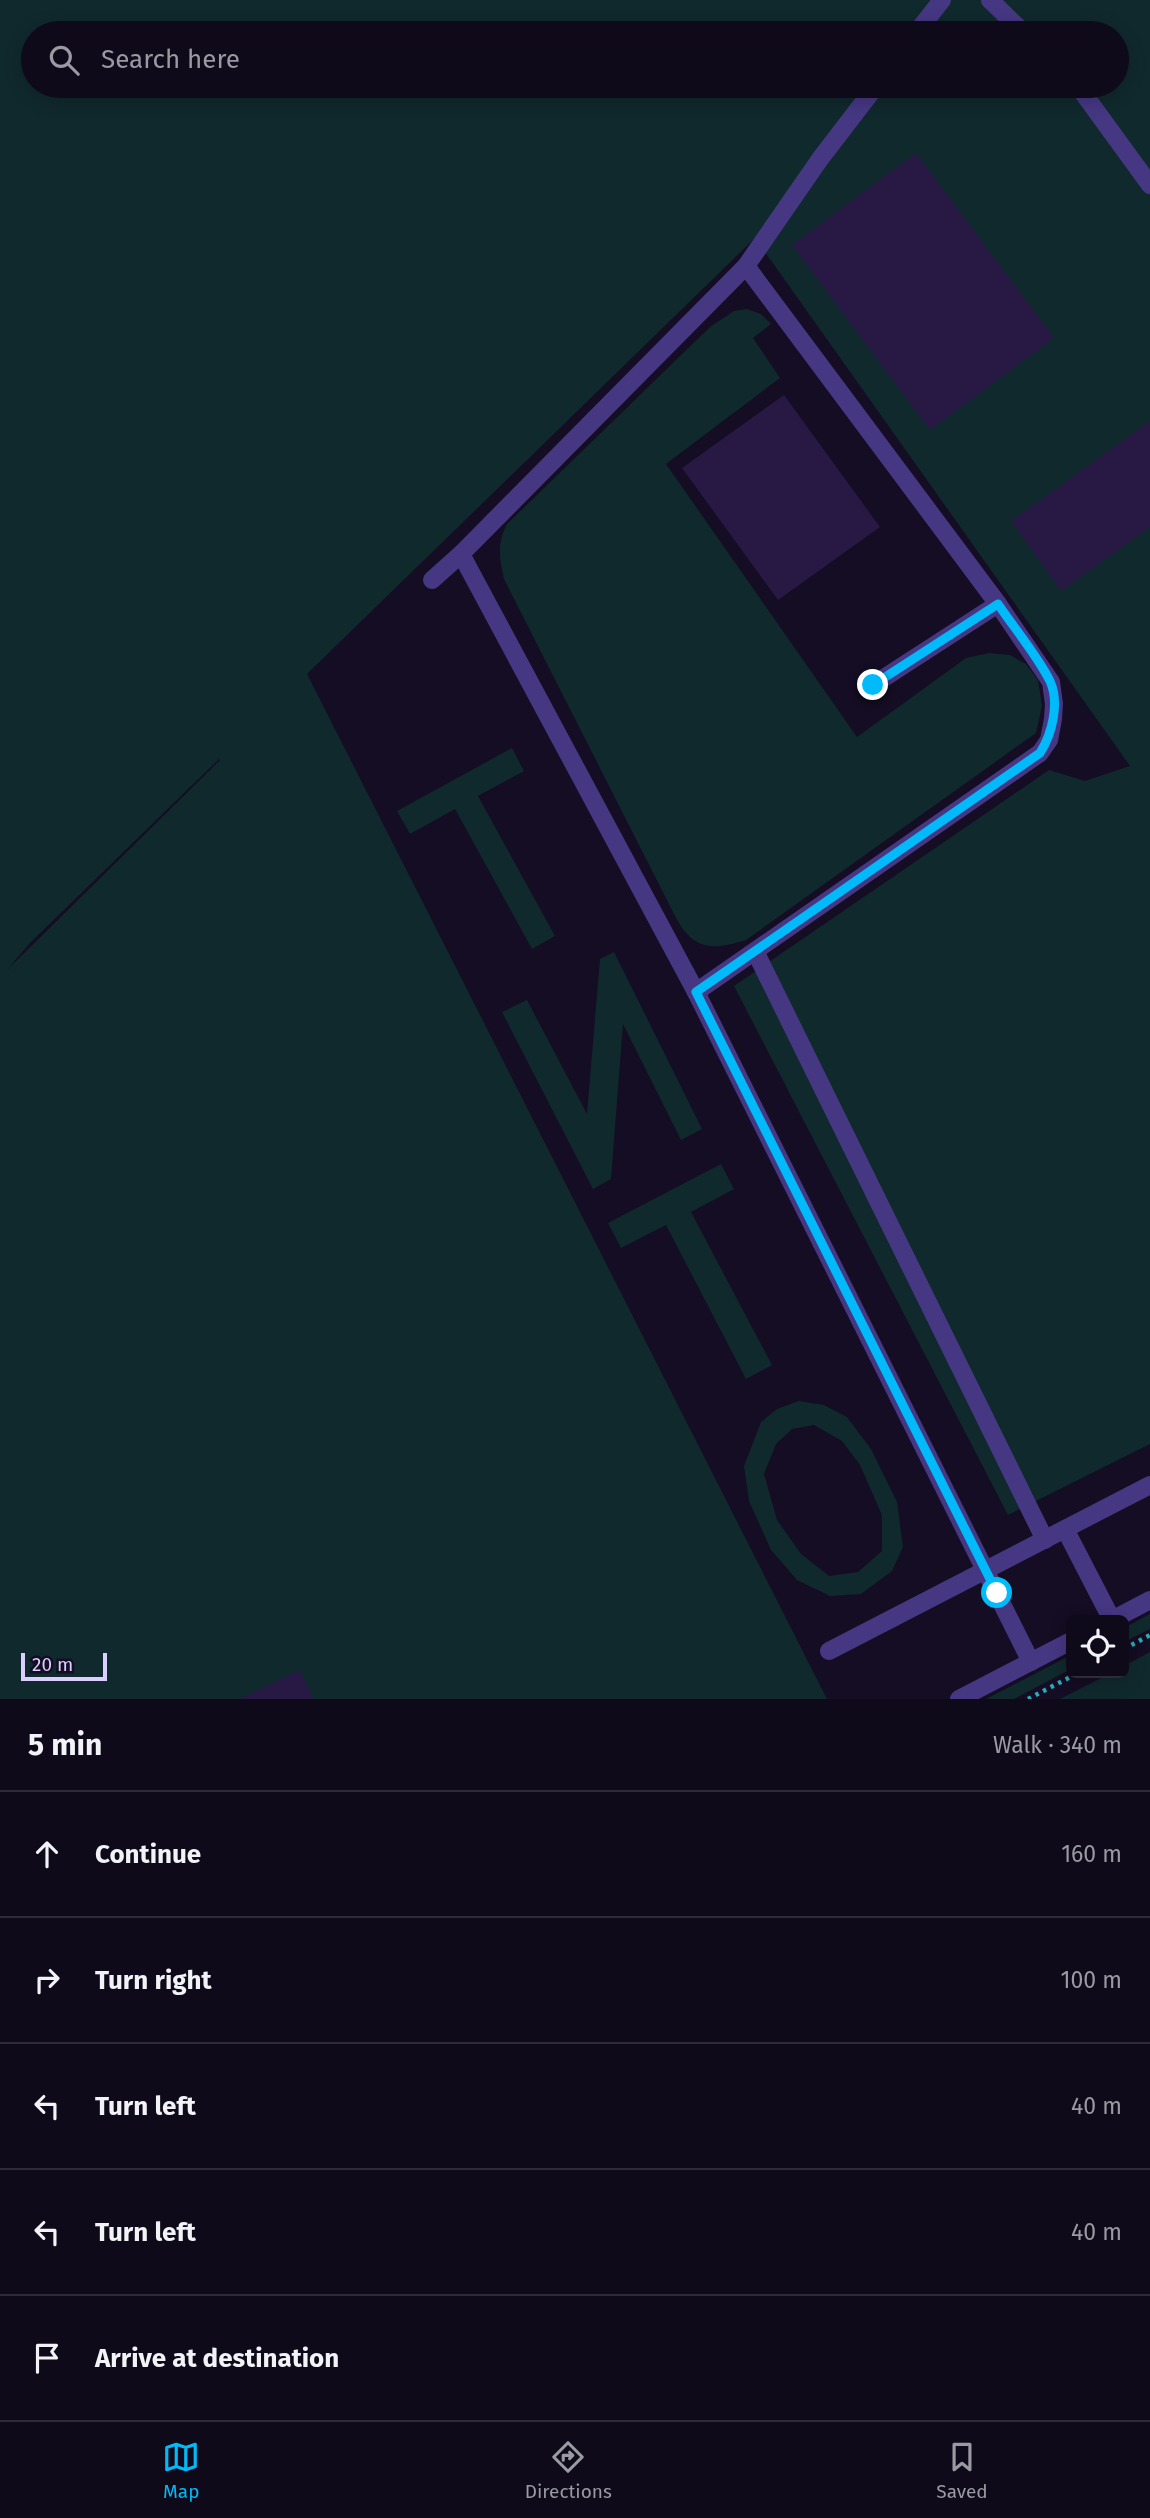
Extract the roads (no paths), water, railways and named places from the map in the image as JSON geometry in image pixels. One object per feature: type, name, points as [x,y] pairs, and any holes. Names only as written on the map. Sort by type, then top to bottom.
[{"type":"street","points":[[925,21],[942,0]]},
{"type":"street","points":[[990,0],[1012,21]]},
{"type":"street","points":[[432,580],[461,554],[746,266],[820,159],[867,98]]},
{"type":"street","points":[[1087,98],[1150,185]]},
{"type":"street","points":[[696,992],[1040,753],[1049,740],[1053,719],[1051,682],[998,604],[746,266]]},
{"type":"street","points":[[461,554],[696,992],[1031,1662]]},
{"type":"street","points":[[873,685],[998,604]]},
{"type":"street","points":[[755,951],[1045,1540]]},
{"type":"street","points":[[829,1651],[1150,1485]]},
{"type":"street","points":[[1065,1529],[1109,1615]]},
{"type":"street","points":[[1122,1615],[1150,1601]]},
{"type":"street","points":[[959,1699],[1066,1644]]}]
